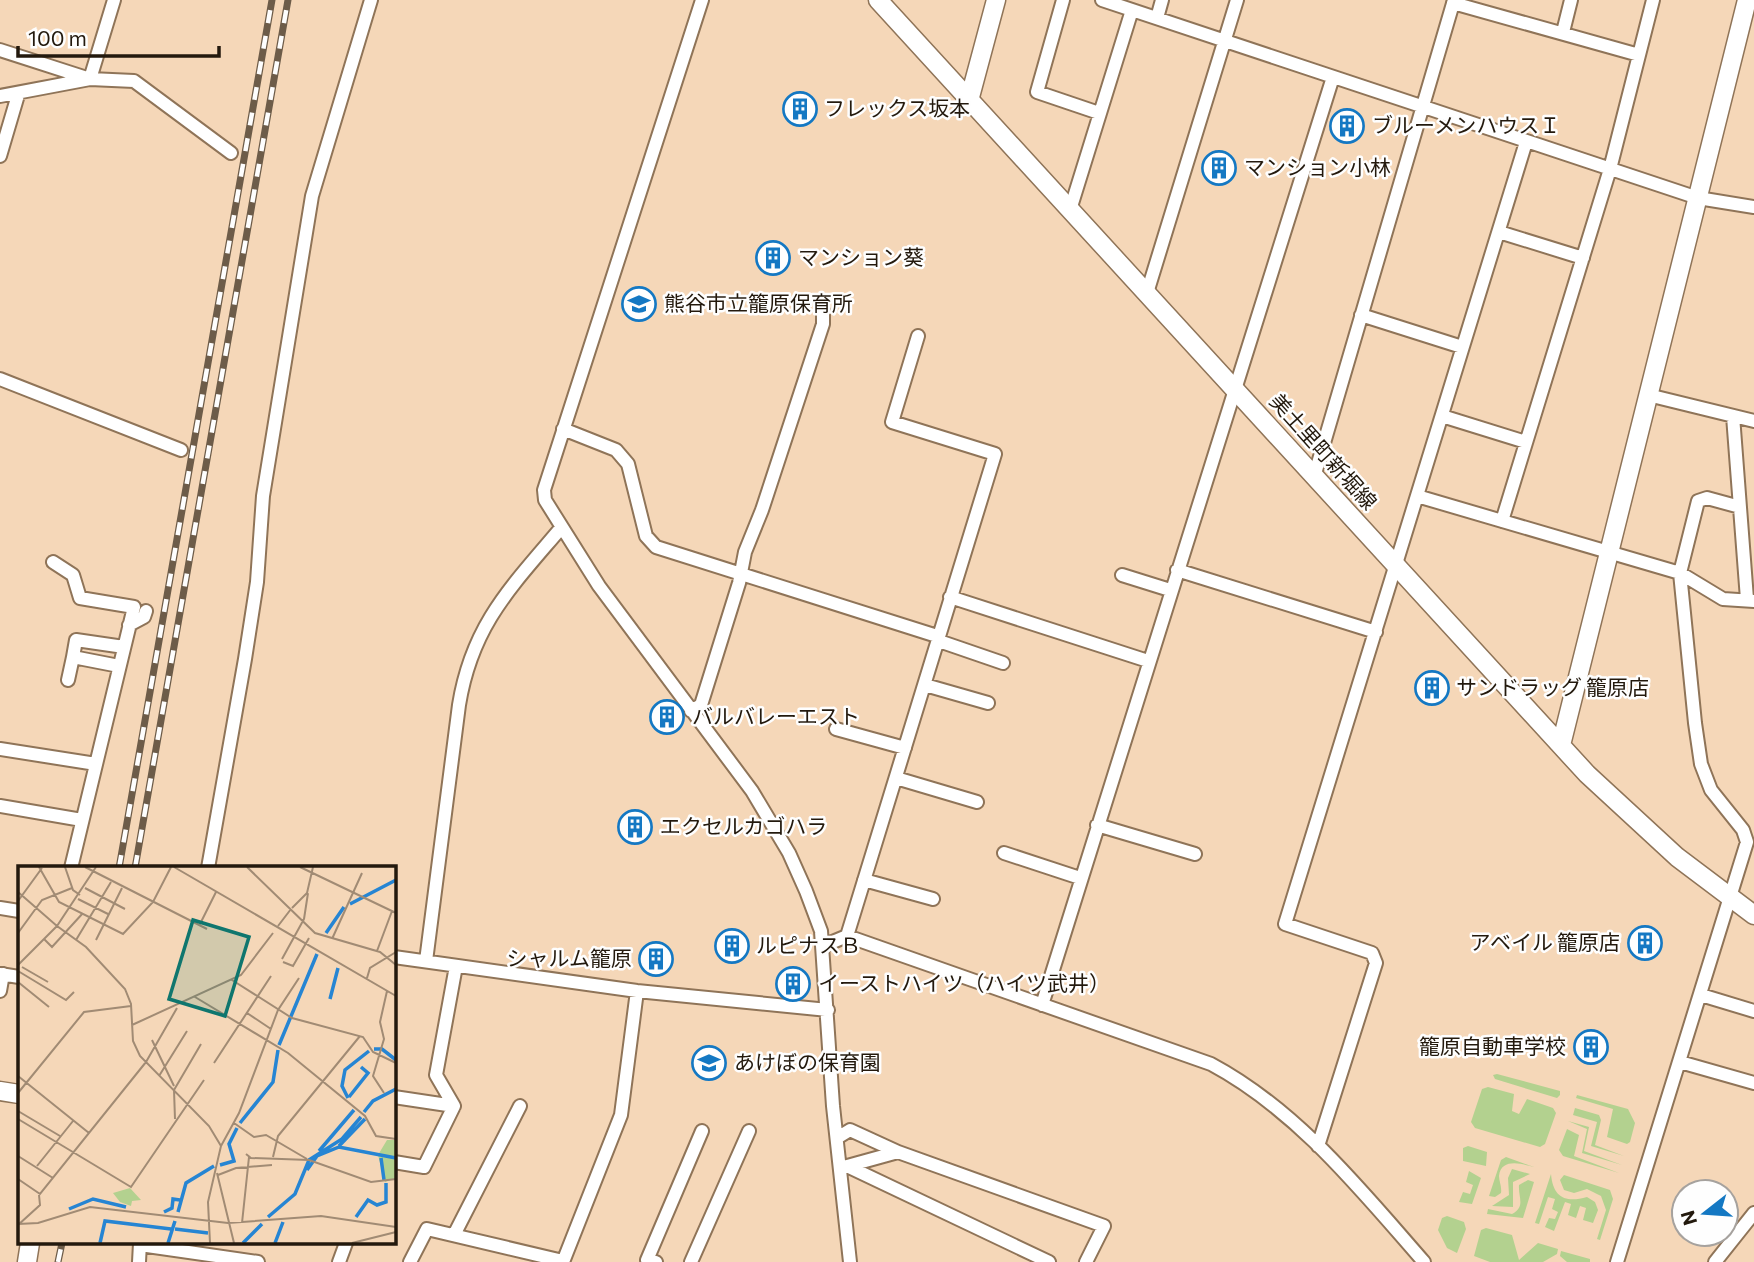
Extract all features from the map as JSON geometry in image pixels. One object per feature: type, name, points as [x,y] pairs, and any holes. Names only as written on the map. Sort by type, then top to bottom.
[{"type":"main road","name":"美土里町新堀線","points":[[878,0],[970,97],[1070,210],[1561,745],[1633,819],[1754,915]]},
{"type":"main road","points":[[970,97],[996,0]]},
{"type":"main road","points":[[1561,745],[1747,0]]},
{"type":"main road","points":[[0,1091],[18,1094]]},
{"type":"main road","points":[[27,1262],[30,1244]]},
{"type":"street","points":[[90,79],[114,0]]},
{"type":"street","points":[[208,866],[257,582],[263,496],[312,196],[371,0]]},
{"type":"street","points":[[702,0],[544,490],[548,509],[561,528],[691,711],[745,781],[789,853],[821,931],[836,1138],[844,1167],[850,1262]]},
{"type":"street","points":[[1063,0],[1037,92],[1099,113]]},
{"type":"street","points":[[1102,0],[1698,198],[1754,207]]},
{"type":"street","points":[[1157,18],[1162,0]]},
{"type":"street","points":[[1147,293],[1237,0]]},
{"type":"street","points":[[1563,32],[1571,0]]},
{"type":"street","points":[[1502,521],[1610,169],[1653,0]]},
{"type":"street","points":[[1314,477],[1454,1],[1639,55]]},
{"type":"street","points":[[1070,210],[1132,10]]},
{"type":"street","points":[[0,50],[90,79]]},
{"type":"street","points":[[1042,1005],[1333,77]]},
{"type":"street","points":[[0,96],[18,95],[90,79],[134,81],[231,153]]},
{"type":"street","points":[[0,156],[18,95]]},
{"type":"street","points":[[1318,1146],[1376,963],[1372,953],[1285,924],[1526,142]]},
{"type":"street","points":[[1499,232],[1583,258]]},
{"type":"street","points":[[691,711],[701,705],[740,573],[823,324],[823,311]]},
{"type":"street","points":[[1361,316],[1462,347]]},
{"type":"street","points":[[847,936],[995,454],[892,422],[918,336]]},
{"type":"street","points":[[0,379],[181,450]]},
{"type":"street","points":[[1648,395],[1754,421]]},
{"type":"street","points":[[1442,416],[1526,442]]},
{"type":"street","points":[[1417,496],[1681,573],[1723,598],[1750,600],[1733,416]]},
{"type":"street","points":[[564,429],[616,450],[623,456],[628,464],[646,536],[656,547],[938,639],[1003,663]]},
{"type":"street","points":[[1617,1262],[1747,842],[1741,828],[1711,790],[1701,764],[1686,653],[1681,573],[1698,501],[1707,498],[1740,507]]},
{"type":"street","points":[[426,961],[458,705],[467,666],[489,617],[561,528]]},
{"type":"street","points":[[53,562],[74,575],[80,597],[134,607],[71,866]]},
{"type":"street","points":[[1177,570],[1376,632]]},
{"type":"street","points":[[1122,575],[1171,590]]},
{"type":"street","points":[[950,597],[1148,661]]},
{"type":"street","points":[[129,625],[144,617],[146,611]]},
{"type":"street","points":[[68,680],[76,640],[124,647]]},
{"type":"street","points":[[73,657],[119,666]]},
{"type":"street","points":[[925,685],[988,703]]},
{"type":"street","points":[[836,729],[905,748]]},
{"type":"street","points":[[0,749],[96,764]]},
{"type":"street","points":[[897,778],[977,802]]},
{"type":"street","points":[[0,806],[82,820]]},
{"type":"street","points":[[1097,825],[1195,854]]},
{"type":"street","points":[[1741,828],[1754,837]]},
{"type":"street","points":[[1004,852],[1080,878]]},
{"type":"street","points":[[864,880],[933,899]]},
{"type":"street","points":[[0,908],[18,911]]},
{"type":"street","points":[[822,946],[847,936],[1211,1064],[1264,1095],[1318,1146],[1424,1262]]},
{"type":"street","points":[[396,957],[637,991],[828,1010]]},
{"type":"street","points":[[454,1107],[436,1075],[456,966]]},
{"type":"street","points":[[0,991],[1,974]]},
{"type":"street","points":[[410,1262],[427,1229],[563,1261],[621,1115],[637,991]]},
{"type":"street","points":[[1701,995],[1754,1011]]},
{"type":"street","points":[[1680,1062],[1754,1083]]},
{"type":"street","points":[[396,1097],[454,1107]]},
{"type":"street","points":[[454,1235],[520,1106]]},
{"type":"street","points":[[396,1161],[424,1167],[454,1107]]},
{"type":"street","points":[[836,1138],[850,1130],[898,1152],[1104,1226],[1086,1262]]},
{"type":"street","points":[[691,1262],[749,1131]]},
{"type":"street","points":[[656,1262],[647,1260],[702,1132]]},
{"type":"street","points":[[844,1167],[898,1152]]},
{"type":"street","points":[[844,1167],[1049,1262]]},
{"type":"street","points":[[1715,1262],[1754,1213]]},
{"type":"street","points":[[139,1262],[140,1244],[206,1249],[250,1261]]},
{"type":"street","points":[[340,1262],[346,1244]]},
{"type":"green space","points":[[1493,1075],[1560,1091],[1560,1095],[1557,1098],[1495,1079]]},
{"type":"green space","points":[[1488,1087],[1514,1094],[1512,1111],[1519,1114],[1527,1099],[1553,1108],[1556,1113],[1545,1144],[1540,1147],[1475,1128],[1471,1122],[1482,1089]]},
{"type":"green space","points":[[1577,1095],[1628,1109],[1635,1123],[1630,1142],[1627,1144],[1607,1137],[1613,1109],[1576,1098]]},
{"type":"green space","points":[[1575,1108],[1599,1115],[1601,1120],[1595,1145],[1624,1156],[1591,1146],[1597,1122],[1573,1115]]},
{"type":"green space","points":[[1568,1121],[1589,1127],[1584,1151],[1622,1165],[1582,1153],[1587,1129]]},
{"type":"green space","points":[[1567,1129],[1579,1135],[1574,1156],[1619,1173],[1563,1156],[1559,1150]]},
{"type":"green space","points":[[1468,1146],[1487,1152],[1486,1166],[1463,1161],[1463,1148]]},
{"type":"green space","points":[[1506,1157],[1534,1167],[1513,1163],[1504,1166],[1499,1176],[1501,1193],[1495,1197],[1489,1196],[1501,1160]]},
{"type":"green space","points":[[1512,1169],[1530,1174],[1513,1182],[1513,1207],[1492,1206],[1509,1195],[1508,1178]]},
{"type":"green space","points":[[1469,1171],[1481,1178],[1472,1204],[1459,1202],[1463,1192],[1470,1194],[1473,1185],[1466,1182]]},
{"type":"green space","points":[[1551,1174],[1555,1189],[1562,1197],[1587,1197],[1595,1202],[1598,1210],[1593,1223],[1583,1220],[1586,1208],[1580,1206],[1576,1218],[1568,1215],[1571,1204],[1565,1202],[1554,1231],[1545,1227],[1549,1218],[1555,1219],[1558,1212],[1552,1209],[1555,1199],[1548,1197],[1539,1224],[1535,1223]]},
{"type":"green space","points":[[1564,1175],[1610,1190],[1613,1199],[1600,1240],[1597,1239],[1606,1210],[1601,1196],[1587,1189],[1574,1193],[1564,1190],[1560,1180]]},
{"type":"green space","points":[[1528,1180],[1534,1182],[1523,1218],[1487,1214],[1488,1209],[1512,1214],[1516,1211],[1520,1205],[1519,1185]]},
{"type":"green space","points":[[1447,1216],[1464,1222],[1466,1229],[1457,1253],[1447,1248],[1438,1230],[1442,1218]]},
{"type":"green space","points":[[1486,1228],[1512,1235],[1519,1260],[1538,1243],[1558,1249],[1557,1254],[1543,1262],[1490,1262],[1474,1256],[1481,1230]]},
{"type":"green space","points":[[1561,1251],[1590,1259],[1590,1262],[1567,1262],[1560,1256]]},
{"type":"railway","points":[[119,866],[272,0]]},
{"type":"railway","points":[[135,866],[288,0]]},
{"type":"railway","points":[[58,1262],[62,1244]]},
{"type":"place","name":"フレックス坂本","points":[[800,109]]},
{"type":"place","name":"ブルーメンハウスＩ","points":[[1347,126]]},
{"type":"place","name":"マンション小林","points":[[1219,168]]},
{"type":"place","name":"マンション葵","points":[[773,258]]},
{"type":"place","name":"熊谷市立籠原保育所","points":[[639,304]]},
{"type":"place","name":"サンドラッグ 籠原店","points":[[1432,688]]},
{"type":"place","name":"バルバレーエスト","points":[[667,717]]},
{"type":"place","name":"エクセルカゴハラ","points":[[635,827]]},
{"type":"place","name":"アベイル 籠原店","points":[[1645,943]]},
{"type":"place","name":"ルピナスＢ","points":[[732,946]]},
{"type":"place","name":"シャルム籠原","points":[[656,959]]},
{"type":"place","name":"イーストハイツ（ハイツ武井）","points":[[793,984]]},
{"type":"place","name":"籠原自動車学校","points":[[1591,1047]]},
{"type":"place","name":"あけぼの保育園","points":[[709,1063]]}]
